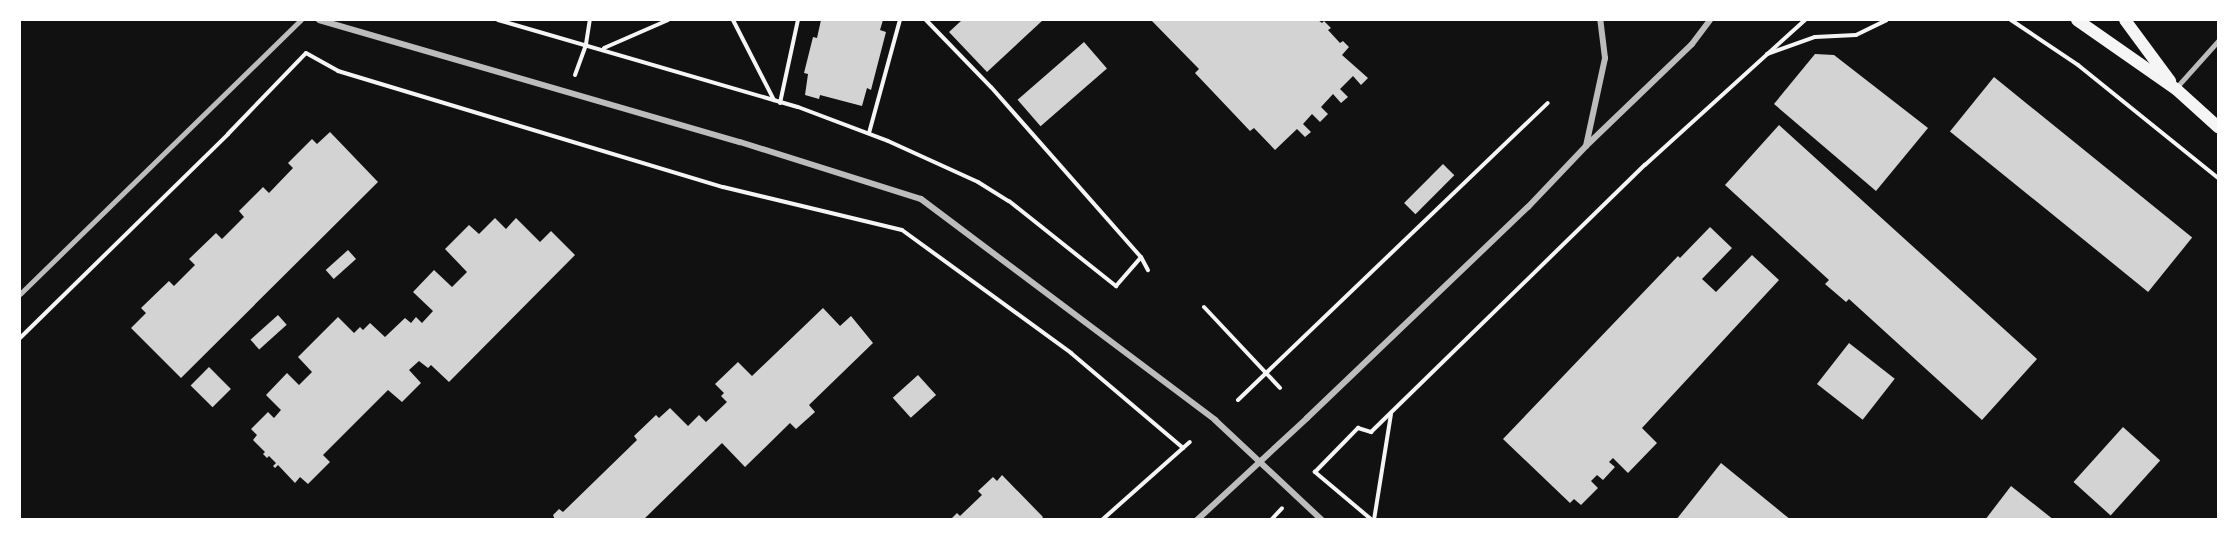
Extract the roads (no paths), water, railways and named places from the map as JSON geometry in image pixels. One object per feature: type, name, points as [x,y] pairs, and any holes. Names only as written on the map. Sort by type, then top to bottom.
[{"type":"main road","points":[[2077,20],[2176,89],[2218,127]]},
{"type":"main road","points":[[2126,20],[2176,89]]},
{"type":"street","points":[[320,20],[740,142],[921,199],[1215,420],[1322,519]]},
{"type":"street","points":[[1586,146],[1605,58],[1600,20]]},
{"type":"street","points":[[1197,519],[1528,207],[1586,146],[1692,44],[1710,20]]},
{"type":"lane","points":[[20,294],[301,20]]},
{"type":"lane","points":[[2176,89],[2218,41]]}]
